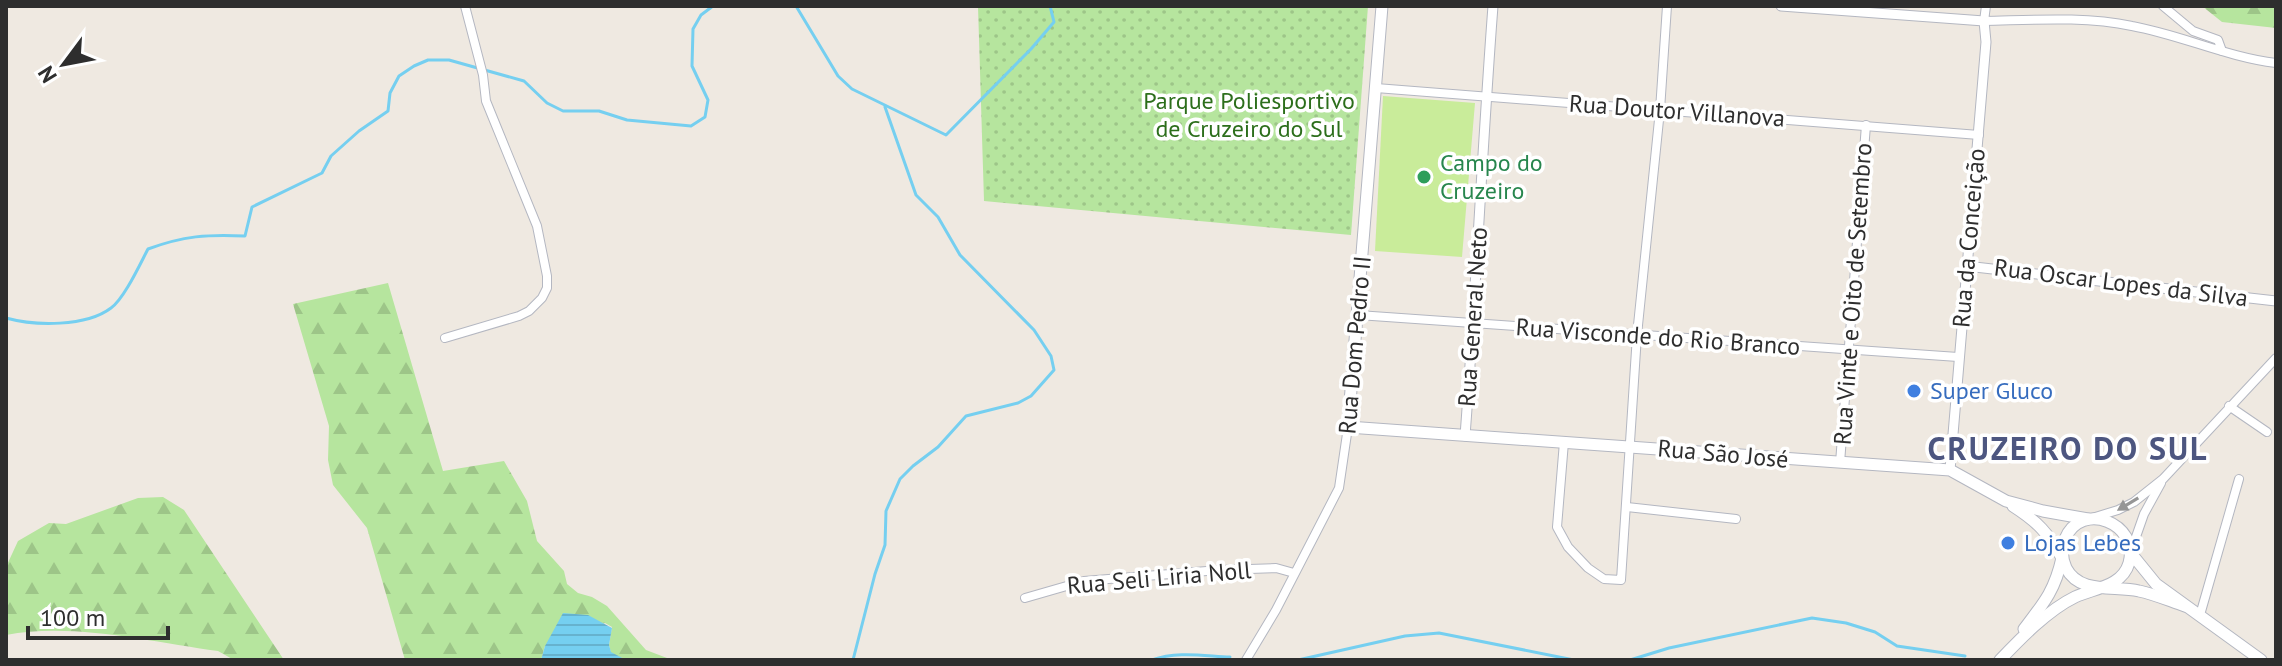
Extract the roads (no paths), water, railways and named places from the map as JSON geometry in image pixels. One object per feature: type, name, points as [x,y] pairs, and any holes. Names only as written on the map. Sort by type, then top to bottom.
[{"type":"main road","name":"Rua Dom Pedro II","points":[[1348,427],[1382,6]]},
{"type":"main road","name":"Rua São José","points":[[1348,427],[1950,470],[2006,501],[2088,519]]},
{"type":"main road","points":[[2006,501],[2039,523],[2048,533],[2065,566],[2082,584],[2140,591],[2185,606]]},
{"type":"main road","points":[[2003,656],[2057,582],[2066,536],[2075,525],[2088,519],[2113,523],[2125,535],[2130,552],[2156,584],[2261,660]]},
{"type":"main road","points":[[2003,656],[2057,608],[2074,597],[2113,583],[2124,573],[2130,552]]},
{"type":"street","points":[[445,338],[519,316],[542,298],[547,288],[537,226],[486,101],[483,75],[465,6]]},
{"type":"street","name":"Rua General Neto","points":[[1465,436],[1493,6]]},
{"type":"street","points":[[1564,442],[1557,527],[1568,547],[1588,568],[1604,579],[1621,580],[1637,335],[1660,110],[1667,6]]},
{"type":"street","points":[[1781,6],[1896,10],[1984,21],[2095,20],[2135,26],[2235,57],[2276,63]]},
{"type":"street","name":"Rua da Conceição","points":[[1950,470],[1979,135],[1986,6]]},
{"type":"street","points":[[2163,6],[2193,31],[2218,40],[2222,51]]},
{"type":"street","name":"Rua Doutor Villanova","points":[[1376,88],[1979,135]]},
{"type":"street","name":"Rua Vinte e Oito de Setembro","points":[[1840,463],[1866,125]]},
{"type":"street","name":"Rua Oscar Lopes da Silva","points":[[1966,266],[2276,301]]},
{"type":"street","name":"Rua Visconde do Rio Branco","points":[[1358,315],[1958,357]]},
{"type":"street","points":[[2088,519],[2126,506],[2163,479],[2276,358]]},
{"type":"street","points":[[2229,406],[2267,432]]},
{"type":"street","name":"Rua Dom Pedro II","points":[[1246,660],[1339,488],[1348,427]]},
{"type":"street","points":[[2130,552],[2144,514],[2163,479]]},
{"type":"street","points":[[2200,615],[2239,479]]},
{"type":"street","points":[[1627,507],[1736,519]]},
{"type":"street","name":"Rua Seli Liria Noll","points":[[1025,598],[1084,581],[1219,570],[1276,568],[1294,573]]},
{"type":"water","points":[[563,613],[588,615],[612,628],[611,652],[626,660],[541,660]]},
{"type":"waterway","points":[[6,318],[45,323],[88,319],[116,303],[148,249],[196,237],[245,236],[252,207],[322,173],[331,156],[388,111],[390,93],[399,76],[428,60],[449,60],[524,81],[547,103],[563,111],[599,111],[627,120],[691,126],[705,117],[708,100],[692,66],[693,29],[701,15],[713,6]]},
{"type":"waterway","points":[[796,6],[838,76],[852,89],[946,135],[1054,22],[1050,6]]},
{"type":"waterway","points":[[853,660],[885,545],[886,511],[900,479],[938,447],[966,416],[1018,403],[1031,396],[1054,370],[1051,356],[1034,330],[960,255],[938,217],[916,195],[885,107]]},
{"type":"waterway","points":[[1630,660],[1669,648],[1812,618],[1846,623],[1875,632],[1897,646],[1965,656]]},
{"type":"waterway","points":[[1298,660],[1405,636],[1439,633],[1574,660]]},
{"type":"waterway","points":[[1152,660],[1181,655],[1230,657]]},
{"type":"place","name":"Campo do Cruzeiro","points":[[1424,177]]},
{"type":"place","name":"Super Gluco","points":[[1914,391]]},
{"type":"place","name":"Lojas Lebes","points":[[2008,543]]},
{"type":"district","name":"CRUZEIRO DO SUL","points":[[2068,449]]},
{"type":"park label","name":"Parque Poliesportivo de Cruzeiro do Sul","points":[[1249,115]]}]
